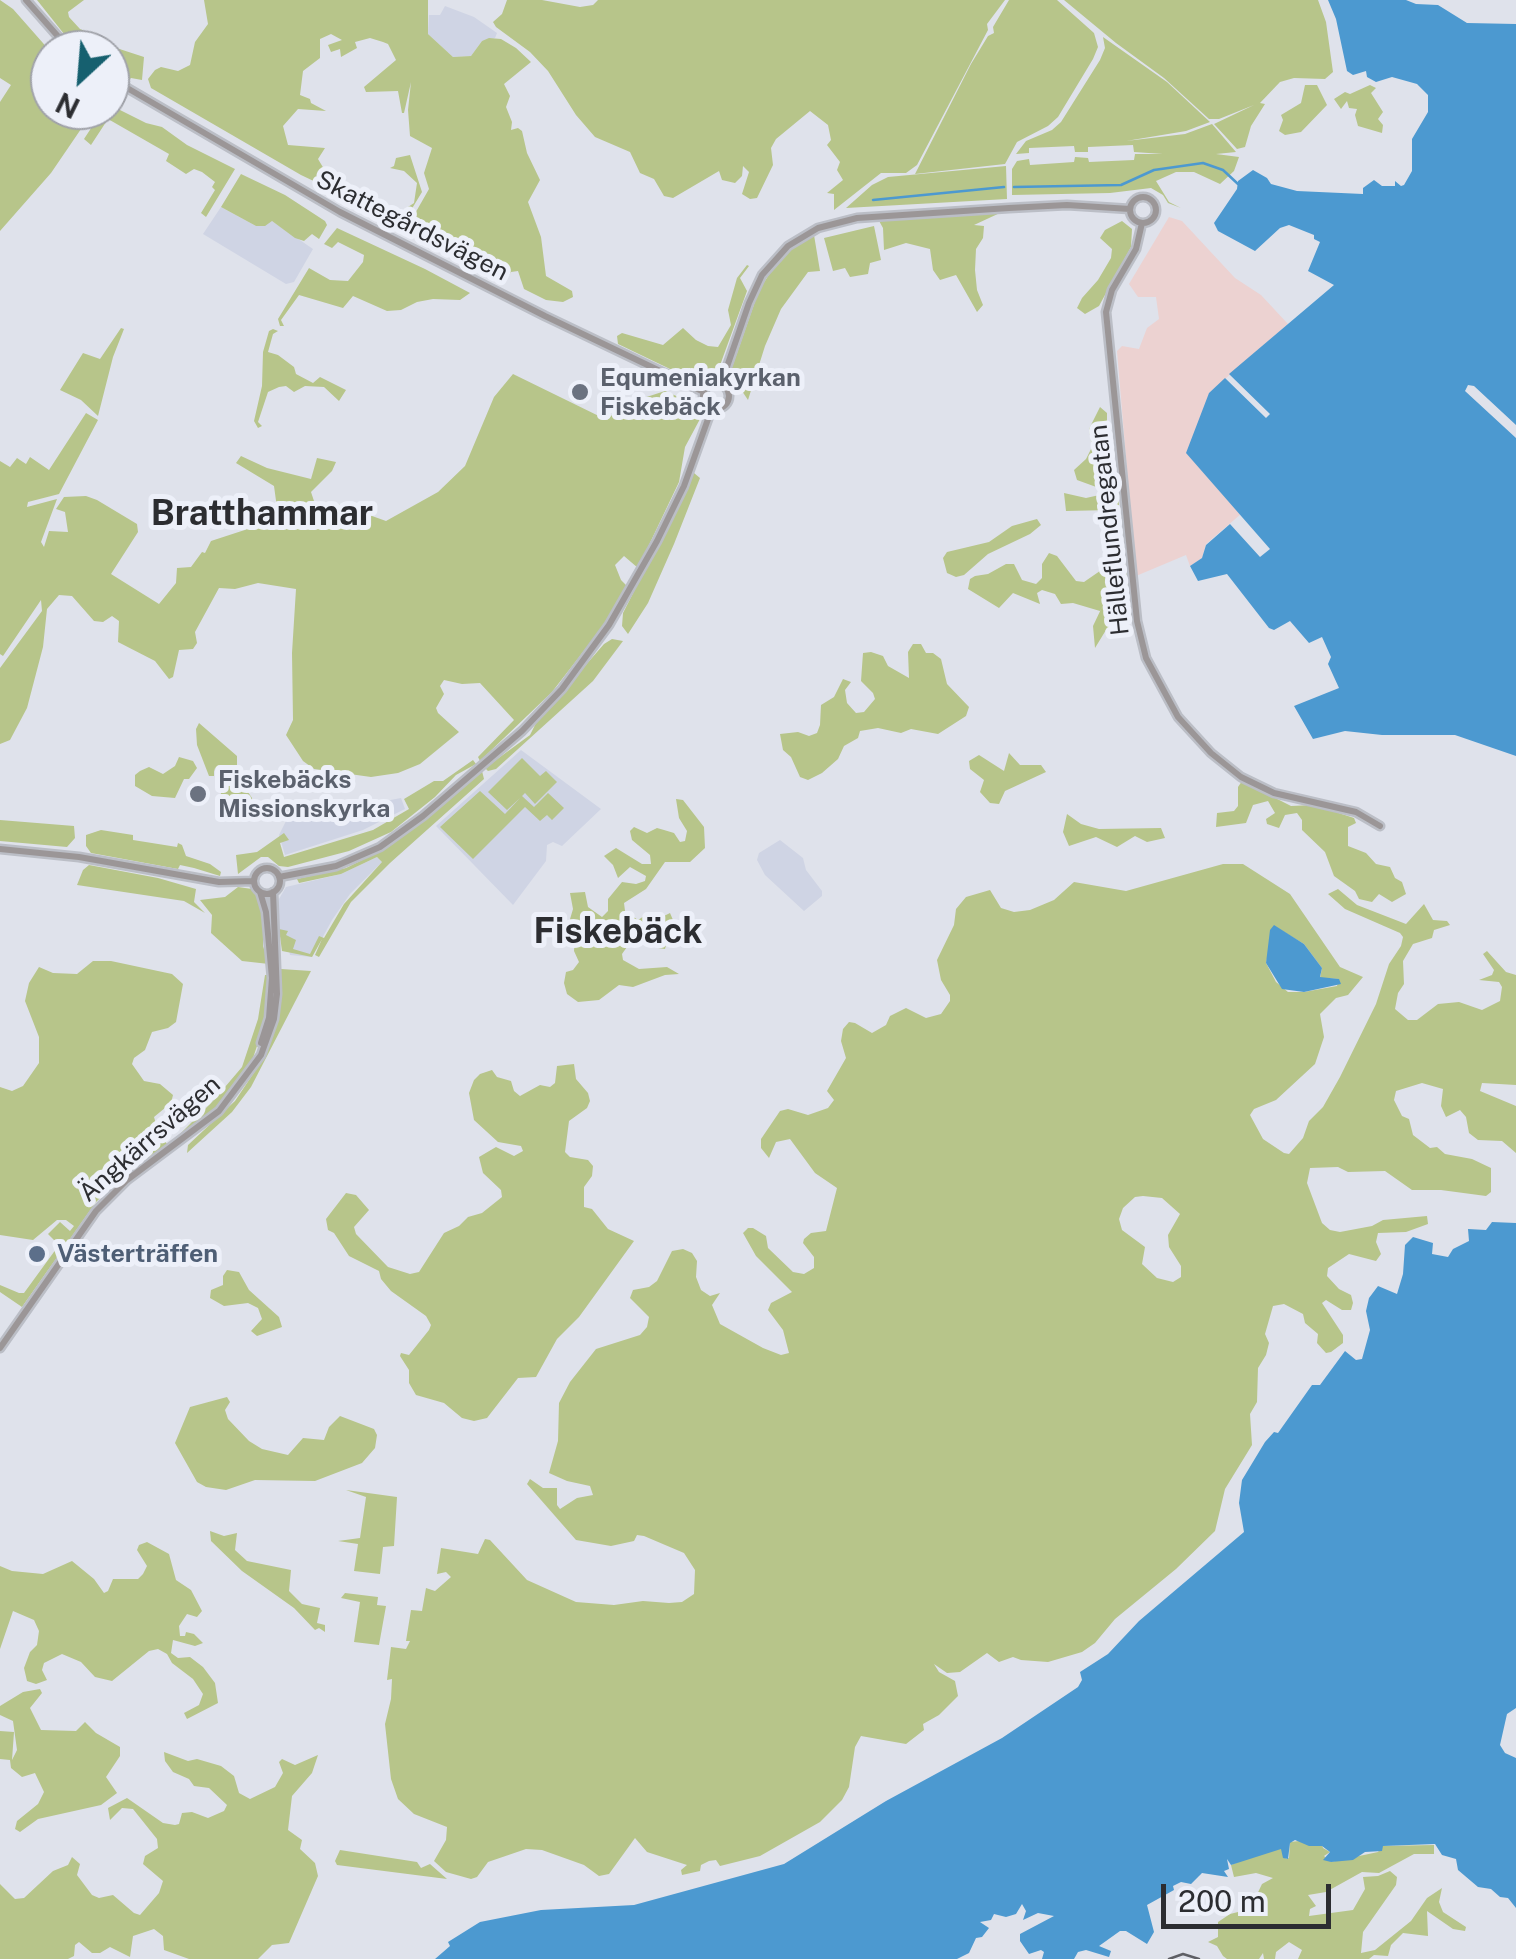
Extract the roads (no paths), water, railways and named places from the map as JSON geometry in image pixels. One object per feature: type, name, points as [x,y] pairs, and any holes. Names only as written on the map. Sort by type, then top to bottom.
[{"type":"street","points":[[29,0],[52,30]]},
{"type":"street","name":"Skattegårdsvägen","points":[[130,90],[340,212],[704,392]]},
{"type":"street","points":[[1140,197],[1154,202],[1156,210],[1154,218],[1142,223],[1133,218],[1130,209],[1140,197]]},
{"type":"street","points":[[720,384],[762,275],[788,246],[818,228],[852,218],[1010,208],[1068,205],[1130,209]]},
{"type":"street","name":"Hälleflundregatan","points":[[1142,223],[1132,257],[1112,290],[1106,312],[1137,620],[1146,658],[1178,717],[1211,753],[1240,776],[1274,793],[1356,812],[1380,826]]},
{"type":"street","points":[[712,384],[720,384],[729,392],[728,401],[722,408],[712,408],[704,400],[704,392],[712,384]]},
{"type":"street","points":[[280,877],[336,866],[392,839],[522,731],[562,689],[609,626],[657,541],[684,486],[712,408]]},
{"type":"street","points":[[0,849],[79,857],[208,880],[254,882]]},
{"type":"street","points":[[265,868],[280,877],[273,892],[260,892],[254,882],[256,872],[265,868]]},
{"type":"street","name":"Ängkärrsvägen","points":[[257,1058],[268,1018],[272,978],[266,912],[260,892]]},
{"type":"street","name":"Ängkärrsvägen","points":[[0,1348],[96,1211],[127,1180],[219,1111],[257,1058],[271,1029],[276,1006],[273,892]]},
{"type":"water","points":[[1328,0],[1406,0],[1438,5],[1467,23],[1516,24],[1516,425],[1474,386],[1468,385],[1465,391],[1516,438],[1516,756],[1455,735],[1345,731],[1313,739],[1294,706],[1339,688],[1322,637],[1309,643],[1290,621],[1274,630],[1269,628],[1227,574],[1198,581],[1190,566],[1202,558],[1206,545],[1230,524],[1260,557],[1270,549],[1186,453],[1209,393],[1225,378],[1266,418],[1270,414],[1229,374],[1334,285],[1308,271],[1320,242],[1314,235],[1289,225],[1280,228],[1255,251],[1218,231],[1214,223],[1237,189],[1238,181],[1253,170],[1271,184],[1297,191],[1363,194],[1363,188],[1374,180],[1382,186],[1395,186],[1395,181],[1404,185],[1412,171],[1412,139],[1428,112],[1428,95],[1417,84],[1392,77],[1376,82],[1367,77],[1366,71],[1353,75],[1347,71]]},
{"type":"water","points":[[1274,925],[1304,944],[1322,968],[1320,977],[1339,979],[1341,984],[1304,992],[1282,989],[1266,963]]},
{"type":"water","points":[[1492,1222],[1516,1223],[1516,1708],[1507,1714],[1500,1745],[1505,1753],[1516,1758],[1516,1908],[1508,1898],[1478,1887],[1458,1870],[1456,1859],[1442,1855],[1435,1844],[1383,1846],[1382,1851],[1365,1852],[1353,1860],[1331,1862],[1323,1860],[1330,1852],[1322,1846],[1295,1840],[1290,1843],[1288,1859],[1283,1858],[1281,1849],[1231,1865],[1227,1859],[1229,1869],[1224,1871],[1228,1877],[1202,1873],[1191,1884],[1181,1882],[1173,1886],[1174,1890],[1147,1905],[1154,1932],[1147,1944],[1120,1931],[1099,1946],[1111,1951],[1109,1957],[1086,1950],[1078,1952],[1074,1959],[1042,1959],[1041,1950],[1029,1954],[1020,1934],[1054,1916],[1038,1913],[1023,1920],[1026,1911],[1022,1904],[1016,1914],[994,1914],[991,1920],[980,1922],[989,1928],[976,1938],[969,1953],[957,1959],[435,1959],[450,1946],[448,1942],[480,1922],[541,1910],[634,1905],[784,1864],[886,1801],[1002,1738],[1078,1687],[1082,1680],[1080,1672],[1108,1654],[1139,1621],[1244,1532],[1239,1503],[1242,1480],[1265,1442],[1274,1432],[1278,1433],[1312,1385],[1320,1385],[1345,1351],[1356,1360],[1362,1359],[1370,1330],[1366,1311],[1369,1298],[1378,1286],[1397,1294],[1405,1245],[1413,1237],[1433,1243],[1432,1254],[1448,1257],[1453,1249],[1469,1241],[1468,1229],[1486,1230]]},
{"type":"waterway","points":[[1014,187],[1121,185],[1154,170],[1203,163],[1223,170],[1238,184]]},
{"type":"waterway","points":[[873,200],[1004,187]]},
{"type":"tram line","points":[[1169,1959],[1183,1954],[1199,1959]]},
{"type":"place","name":"Equmeniakyrkan Fiskebäck","points":[[580,392]]},
{"type":"place","name":"Fiskebäcks Missionskyrka","points":[[198,794]]},
{"type":"place","name":"Västerträffen","points":[[37,1254]]},
{"type":"district","name":"Bratthammar","points":[[262,514]]},
{"type":"district","name":"Fiskebäck","points":[[618,932]]}]
